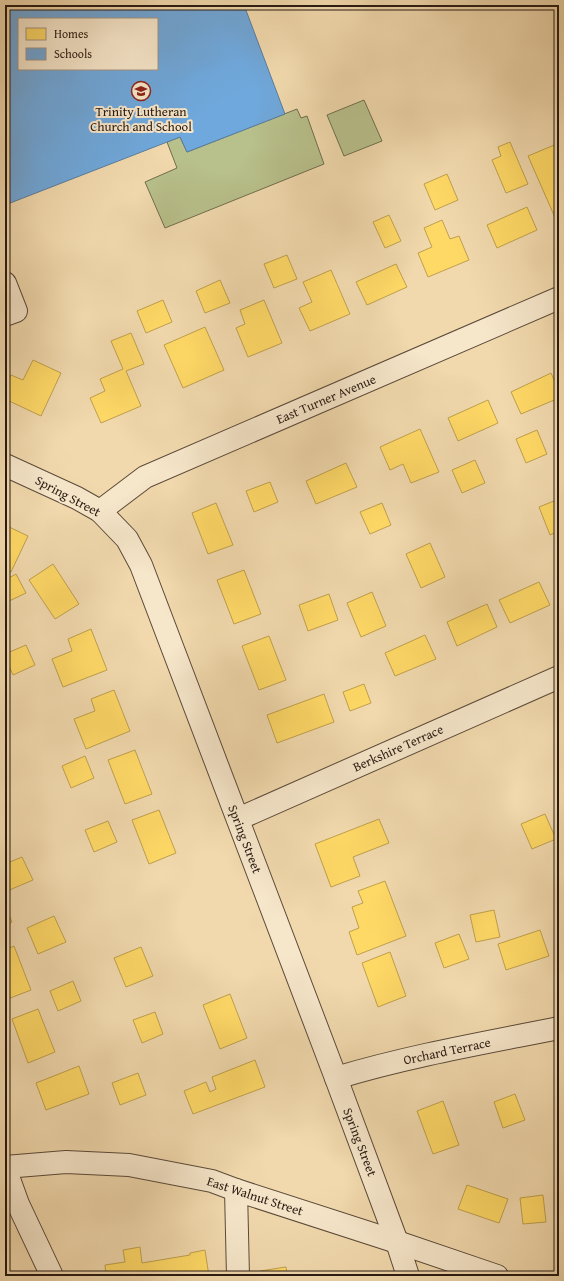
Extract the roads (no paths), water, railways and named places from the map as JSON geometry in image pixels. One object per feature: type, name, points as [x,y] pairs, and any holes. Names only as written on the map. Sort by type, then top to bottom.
[{"type":"street","points":[[5,284],[16,311],[5,315]]},
{"type":"street","name":"East Turner Avenue","points":[[100,511],[145,477],[559,298]]},
{"type":"street","name":"Spring Street","points":[[5,465],[77,498],[100,511],[127,539],[141,565],[336,1078],[397,1242],[408,1276]]},
{"type":"street","name":"Berkshire Terrace","points":[[238,819],[559,677]]},
{"type":"street","name":"Orchard Terrace","points":[[336,1078],[366,1069],[419,1057],[559,1028]]},
{"type":"street","name":"East Walnut Street","points":[[5,1167],[66,1162],[129,1165],[212,1181],[497,1276]]},
{"type":"street","points":[[5,1167],[18,1204],[52,1276]]},
{"type":"street","points":[[236,1190],[238,1276]]},
{"type":"place","name":"Trinity Lutheran Church and School","points":[[141,91]]}]
